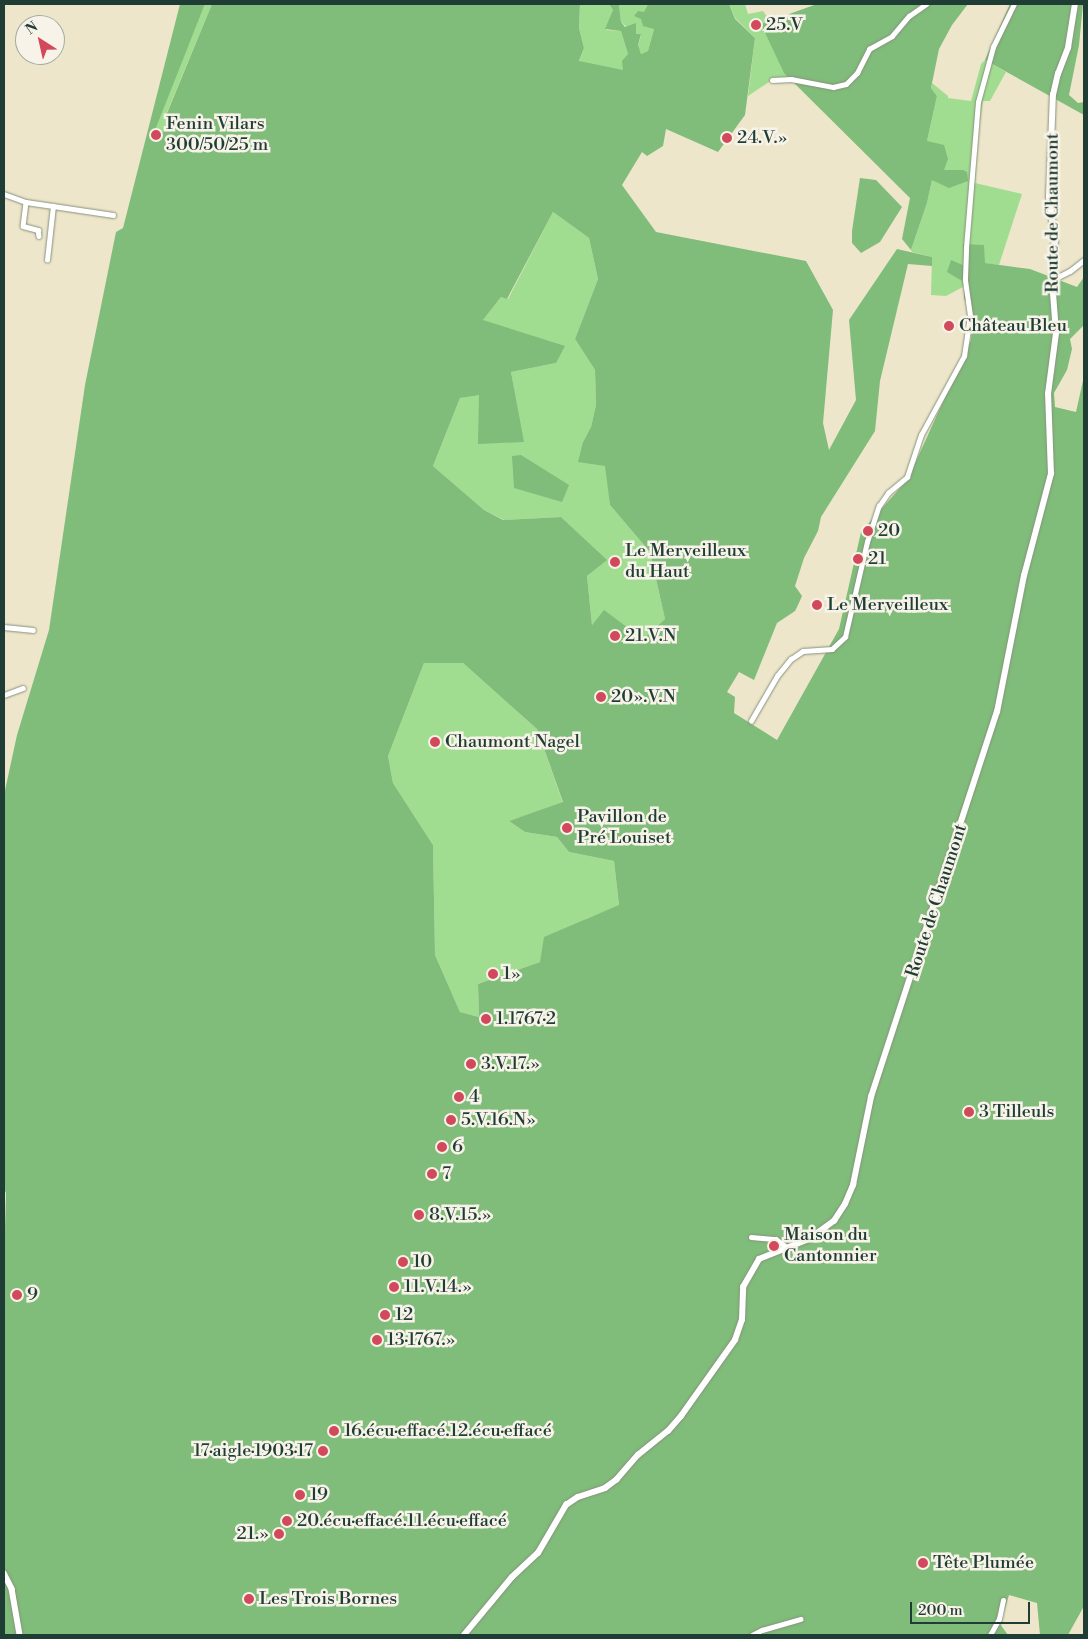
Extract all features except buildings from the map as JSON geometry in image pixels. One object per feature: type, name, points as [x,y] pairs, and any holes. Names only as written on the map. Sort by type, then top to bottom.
[{"type":"street","points":[[772,80],[791,79],[838,87],[846,84],[855,77],[869,49],[892,36],[909,16],[926,4]]},
{"type":"street","points":[[752,721],[777,676],[791,659],[803,651],[832,648],[845,637],[867,542],[879,506],[888,493],[907,477],[921,435],[964,356],[970,316],[965,278],[966,248],[978,102],[993,47],[1014,4]]},
{"type":"street","name":"Route de Chaumont","points":[[464,1635],[512,1577],[543,1546],[566,1505],[578,1497],[611,1484],[638,1455],[668,1430],[681,1416],[734,1340],[741,1326],[743,1287],[755,1264],[762,1256],[809,1239],[834,1221],[845,1204],[853,1185],[871,1097],[997,712],[1024,576],[1051,474],[1048,394],[1056,333],[1052,280],[1056,247],[1049,197],[1054,95],[1058,74],[1068,48],[1075,4]]},
{"type":"street","points":[[4,194],[26,202],[113,215]]},
{"type":"street","points":[[26,202],[23,226],[38,230],[39,236]]},
{"type":"street","points":[[47,260],[53,206]]},
{"type":"street","points":[[1052,280],[1070,271],[1084,260]]},
{"type":"street","points":[[4,627],[33,630]]},
{"type":"street","points":[[4,695],[23,688]]},
{"type":"street","points":[[751,1238],[776,1239],[788,1248]]},
{"type":"street","points":[[4,1573],[12,1589],[20,1635]]},
{"type":"street","points":[[990,1635],[999,1619],[1004,1600]]},
{"type":"street","points":[[752,1635],[762,1630],[800,1619]]},
{"type":"green space","points":[[180,4],[205,4],[155,130],[162,133],[169,120],[165,118],[212,4],[580,4],[579,28],[584,48],[579,61],[623,70],[622,61],[628,54],[621,31],[605,29],[613,10],[609,4],[619,4],[621,22],[625,27],[636,23],[636,34],[641,34],[638,45],[641,54],[648,51],[654,29],[643,26],[641,19],[634,16],[638,11],[644,12],[648,4],[729,4],[735,19],[755,38],[745,115],[718,152],[666,129],[663,146],[647,156],[642,152],[622,185],[656,232],[806,261],[833,310],[823,423],[829,450],[856,400],[849,320],[897,249],[932,257],[932,266],[908,264],[880,381],[875,431],[821,517],[818,531],[804,558],[795,586],[802,596],[798,605],[795,611],[777,623],[754,680],[739,672],[727,692],[735,697],[734,713],[777,740],[839,629],[861,532],[908,479],[971,340],[973,313],[964,299],[964,282],[947,272],[951,260],[965,266],[963,244],[984,245],[985,263],[1030,269],[1077,287],[1084,277],[1083,326],[1070,339],[1072,349],[1067,370],[1054,393],[1055,407],[1076,412],[1084,376],[1084,1606],[1068,1635],[1040,1635],[1037,1603],[1009,1595],[1000,1624],[1008,1635],[4,1635],[4,1262],[6,1193],[4,1189],[4,795],[17,735],[49,630],[85,385],[116,232],[123,228]],"holes":[[[553,212],[589,238],[598,279],[575,339],[595,370],[596,405],[591,427],[583,442],[578,462],[605,466],[610,505],[650,552],[665,619],[643,639],[604,610],[592,625],[587,576],[607,560],[561,517],[503,520],[484,510],[433,466],[460,398],[479,395],[478,444],[524,442],[511,372],[556,363],[565,346],[483,320],[501,297],[507,299]],[[424,663],[463,663],[537,729],[563,802],[509,821],[525,832],[557,837],[569,852],[614,861],[619,905],[544,937],[540,962],[478,984],[479,1017],[460,1012],[435,955],[433,845],[393,783],[388,756]]]},
{"type":"green space","points":[[205,4],[212,4],[165,117],[169,120],[162,133],[154,130]]},
{"type":"green space","points":[[580,4],[609,4],[613,10],[606,30],[621,31],[628,54],[623,71],[579,62],[584,48],[579,28]]},
{"type":"green space","points":[[619,4],[648,4],[641,19],[654,29],[648,51],[641,54],[638,46],[641,35],[636,35],[621,22]]},
{"type":"green space","points":[[729,4],[745,4],[748,14],[763,11],[770,21],[761,24],[791,79],[772,80],[748,96],[755,38],[735,18]]},
{"type":"green space","points":[[817,4],[968,4],[952,25],[939,49],[931,88],[937,96],[927,141],[944,145],[948,159],[944,170],[963,170],[967,172],[968,181],[949,188],[932,180],[927,203],[911,250],[902,239],[910,198],[784,73],[761,24]]},
{"type":"green space","points":[[1010,4],[1083,4],[1079,45],[1069,95],[1078,103],[1084,102],[1084,115],[985,60]]},
{"type":"green space","points":[[985,60],[1006,72],[990,101],[983,101],[977,140],[975,183],[1022,194],[999,265],[984,263],[964,244],[966,266],[963,287],[946,296],[931,295],[932,257],[912,252],[911,250],[927,203],[932,180],[944,171],[927,141],[937,96],[931,88],[932,83],[948,98],[971,101],[981,64]]},
{"type":"green space","points":[[860,178],[876,180],[902,207],[880,242],[861,253],[852,243]]},
{"type":"green space","points":[[553,212],[589,238],[598,279],[575,339],[595,370],[596,405],[591,427],[583,442],[606,466],[610,505],[650,552],[665,619],[643,639],[604,611],[592,625],[587,576],[606,560],[561,517],[504,520],[484,510],[433,466],[460,398],[479,394],[523,442],[511,372],[556,363],[483,320],[501,297],[508,299]]},
{"type":"green space","points":[[521,455],[569,485],[562,502],[514,488],[512,456]]},
{"type":"green space","points":[[424,663],[463,663],[537,729],[563,803],[509,821],[525,832],[557,837],[569,852],[614,861],[619,906],[586,919],[540,962],[478,984],[479,1017],[460,1012],[435,955],[433,845],[393,783],[388,756]]},
{"type":"place","name":"25.V","points":[[756,25]]},
{"type":"place","name":"Fenin Vilars 300/50/25 m","points":[[156,135]]},
{"type":"place","name":"24.V.»","points":[[727,138]]},
{"type":"place","name":"Château Bleu","points":[[949,326]]},
{"type":"place","name":"20","points":[[868,531]]},
{"type":"place","name":"21","points":[[858,559]]},
{"type":"place","name":"Le Merveilleux du Haut","points":[[615,562]]},
{"type":"place","name":"Le Merveilleux","points":[[817,605]]},
{"type":"place","name":"21.V.N","points":[[615,636]]},
{"type":"place","name":"20».V.N","points":[[601,697]]},
{"type":"place","name":"Chaumont Nagel","points":[[435,742]]},
{"type":"place","name":"Pavillon de Pré Louiset","points":[[567,828]]},
{"type":"place","name":"1»","points":[[493,974]]},
{"type":"place","name":"1.1767·2","points":[[486,1019]]},
{"type":"place","name":"3.V.17.»","points":[[471,1064]]},
{"type":"place","name":"4","points":[[459,1097]]},
{"type":"place","name":"3 Tilleuls","points":[[969,1112]]},
{"type":"place","name":"5.V.16.N»","points":[[451,1120]]},
{"type":"place","name":"6","points":[[442,1147]]},
{"type":"place","name":"7","points":[[432,1174]]},
{"type":"place","name":"8.V.15.»","points":[[419,1215]]},
{"type":"place","name":"Maison du Cantonnier","points":[[774,1246]]},
{"type":"place","name":"10","points":[[403,1262]]},
{"type":"place","name":"11.V.14.»","points":[[394,1287]]},
{"type":"place","name":"9","points":[[17,1295]]},
{"type":"place","name":"12","points":[[385,1315]]},
{"type":"place","name":"13·1767.»","points":[[377,1340]]},
{"type":"place","name":"16.écu·effacé.12.écu·effacé","points":[[334,1431]]},
{"type":"place","name":"17·aigle·1903·17","points":[[323,1451]]},
{"type":"place","name":"19","points":[[300,1495]]},
{"type":"place","name":"20.écu·effacé.11.écu·effacé","points":[[287,1521]]},
{"type":"place","name":"21.»","points":[[279,1534]]},
{"type":"place","name":"Tête Plumée","points":[[923,1563]]},
{"type":"place","name":"Les Trois Bornes","points":[[249,1599]]}]
